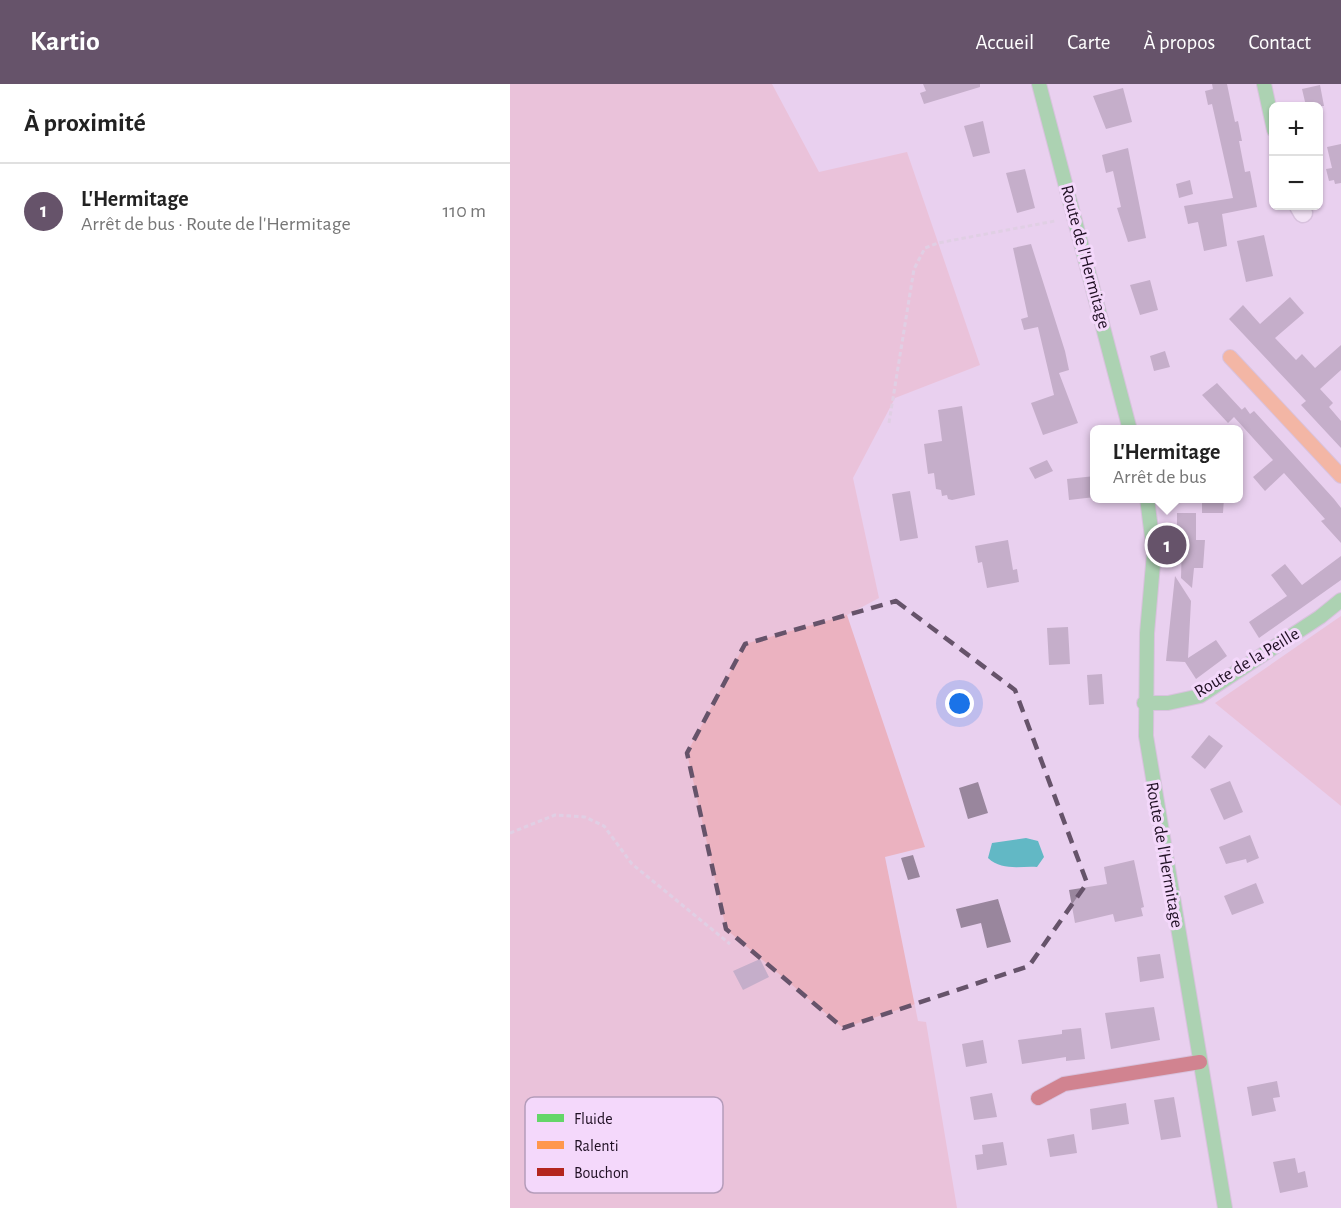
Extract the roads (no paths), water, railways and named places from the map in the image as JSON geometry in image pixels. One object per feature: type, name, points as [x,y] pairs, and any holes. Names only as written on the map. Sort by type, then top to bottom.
[{"type":"street","name":"Route de l'Hermitage","points":[[1039,84],[1129,425]]},
{"type":"street","points":[[1264,84],[1269,107]]},
{"type":"street","points":[[1230,357],[1341,476]]},
{"type":"street","name":"Route de l'Hermitage","points":[[1148,503],[1154,553],[1144,704],[1153,789],[1225,1208]]},
{"type":"street","name":"Route de la Peille","points":[[1144,704],[1168,704],[1200,696],[1320,618],[1341,600]]},
{"type":"street","points":[[1038,1098],[1064,1083],[1200,1062]]},
{"type":"place","name":"L'Hermitage","points":[[1167,545]]}]
